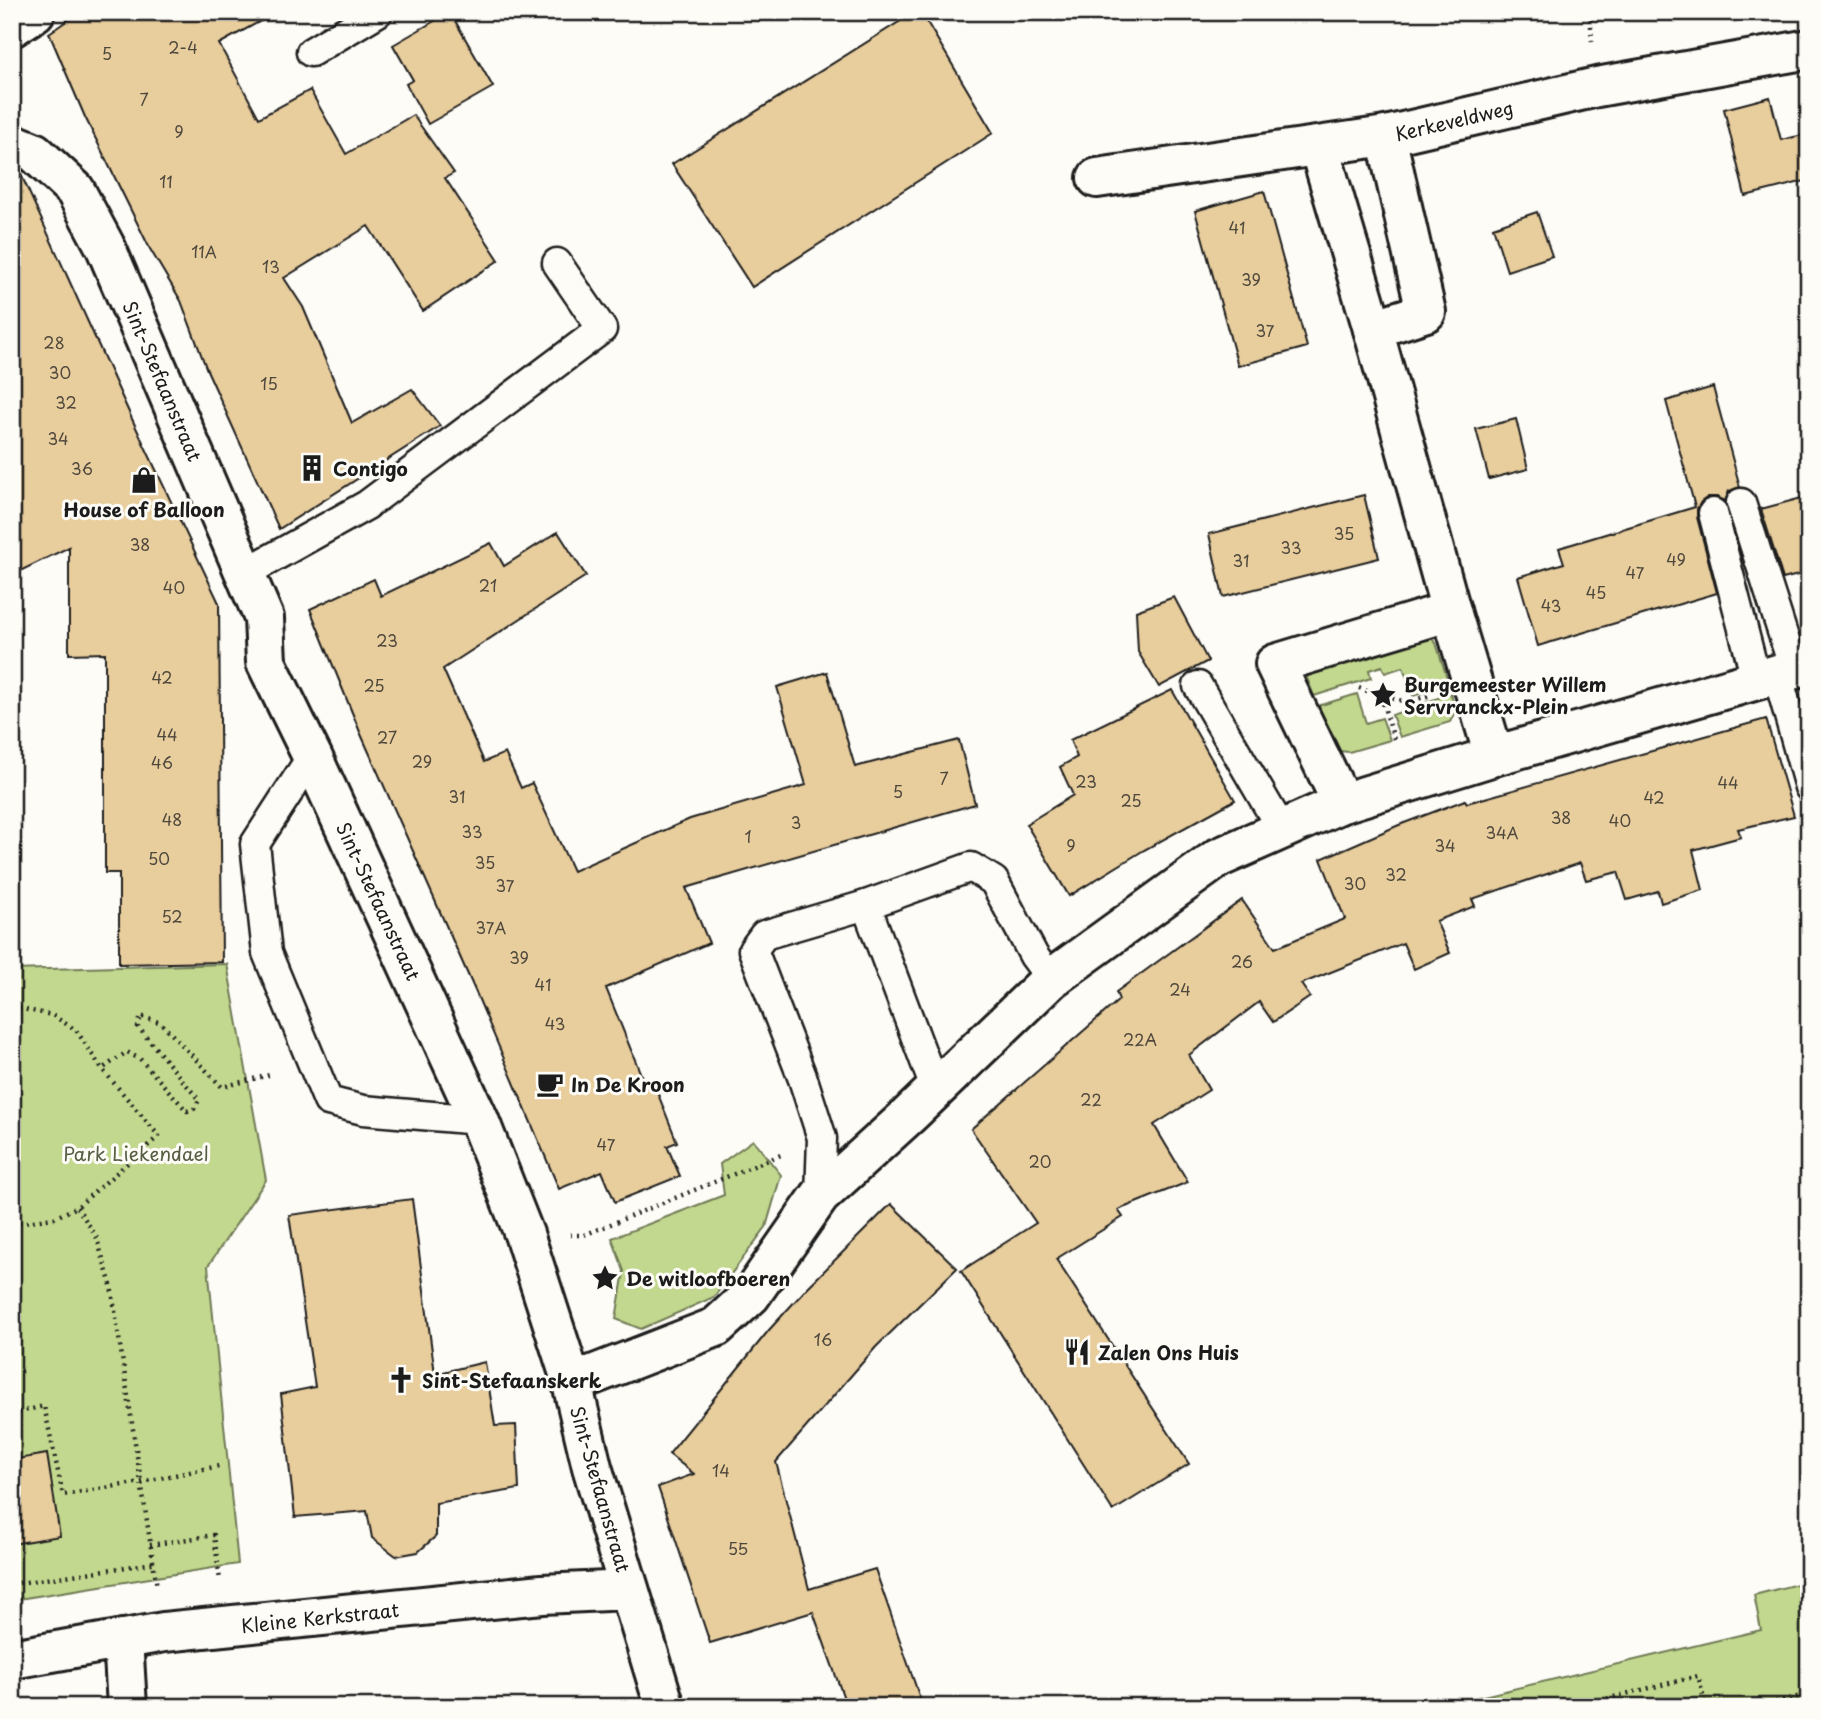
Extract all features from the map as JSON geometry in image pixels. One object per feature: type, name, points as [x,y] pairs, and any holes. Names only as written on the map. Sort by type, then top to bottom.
[{"type":"street","points":[[12,27],[35,12]]},
{"type":"street","name":"Kerkeveldweg","points":[[1097,178],[1386,136],[1597,87],[1809,49]]},
{"type":"street","points":[[1373,328],[1426,312],[1386,136]]},
{"type":"street","name":"Sint-Stefaanstraat","points":[[12,143],[34,152],[75,190],[106,248],[264,618],[266,662],[479,1121],[524,1234],[572,1383],[593,1467],[665,1707]]},
{"type":"street","points":[[1319,147],[1494,756]]},
{"type":"street","points":[[1342,803],[1275,664],[1451,611]]},
{"type":"street","points":[[572,1383],[716,1327],[751,1295],[820,1196],[908,1116],[935,1087],[1051,979],[1218,858],[1342,803],[1784,672]]},
{"type":"street","name":"Kleine Kerkstraat","points":[[12,1659],[164,1632],[542,1594],[629,1590]]},
{"type":"street","points":[[123,1639],[127,1707]]},
{"type":"lane","points":[[311,52],[363,16]]},
{"type":"lane","points":[[245,573],[367,505],[601,330],[557,263]]},
{"type":"lane","points":[[1741,503],[1784,672],[1809,787]]},
{"type":"lane","points":[[1713,513],[1784,672]]},
{"type":"lane","points":[[1198,685],[1282,830]]},
{"type":"lane","points":[[312,757],[255,844],[267,953],[328,1101],[363,1110],[479,1121]]},
{"type":"lane","points":[[820,1196],[822,1138],[803,1079],[752,950],[764,935],[866,905],[971,867],[994,881],[1034,956],[1051,979]]},
{"type":"lane","points":[[866,905],[935,1087]]},
{"type":"path","points":[[12,1007],[52,1015],[76,1030],[102,1069],[159,1136],[77,1207],[54,1218],[12,1224]]},
{"type":"path","points":[[102,1069],[127,1052],[140,1059],[187,1111],[194,1109],[199,1100],[138,1027],[141,1016],[160,1023],[222,1087],[314,1063]]},
{"type":"path","points":[[524,1234],[584,1235],[822,1138]]},
{"type":"path","points":[[77,1207],[96,1236],[111,1285],[164,1632]]},
{"type":"path","points":[[12,1414],[44,1406],[63,1495],[219,1466]]},
{"type":"path","points":[[150,1545],[214,1535],[225,1626]]},
{"type":"path","points":[[12,1584],[153,1563]]},
{"type":"path","points":[[1573,1707],[1698,1676],[1706,1707]]},
{"type":"path","points":[[1755,1707],[1807,1694],[1808,1707]]},
{"type":"green space","points":[[1430,637],[1436,643],[1449,684],[1413,696],[1403,667],[1385,673],[1382,666],[1369,670],[1371,678],[1314,696],[1307,678],[1311,668]]},
{"type":"green space","points":[[1451,693],[1455,712],[1450,722],[1400,737],[1392,715]]},
{"type":"green space","points":[[1357,694],[1366,723],[1382,718],[1390,740],[1349,752],[1339,751],[1332,744],[1318,706]]},
{"type":"green space","name":"Park Liekendael","points":[[227,964],[266,1180],[208,1266],[238,1564],[12,1600],[12,970]]},
{"type":"green space","points":[[753,1140],[781,1175],[766,1227],[714,1297],[641,1329],[616,1319],[624,1271],[612,1238],[724,1195],[720,1164]]},
{"type":"green space","points":[[1809,1581],[1809,1707],[1437,1707],[1761,1630],[1754,1595]]},
{"type":"building","points":[[80,12],[277,12],[219,44],[259,118],[310,90],[346,154],[413,115],[454,173],[445,178],[499,260],[423,311],[368,226],[284,278],[303,307],[352,423],[412,389],[440,426],[279,529],[207,370],[181,301],[150,249],[85,117],[49,33]]},
{"type":"building","points":[[450,12],[493,87],[428,124],[406,84],[413,80],[393,45]]},
{"type":"building","points":[[915,12],[921,12],[993,133],[752,287],[672,164]]},
{"type":"building","points":[[1770,97],[1781,140],[1803,135],[1809,161],[1809,180],[1745,196],[1724,109]]},
{"type":"building","points":[[12,167],[19,170],[219,603],[222,962],[119,964],[119,873],[105,873],[105,653],[69,654],[69,547],[12,575]]},
{"type":"building","points":[[1264,191],[1307,347],[1238,366],[1195,211]]},
{"type":"building","points":[[1537,212],[1552,256],[1507,271],[1493,227]]},
{"type":"building","points":[[1713,387],[1740,487],[1729,491],[1725,501],[1708,497],[1697,509],[1717,593],[1538,646],[1518,577],[1564,563],[1559,548],[1695,507],[1666,401]]},
{"type":"building","points":[[1516,419],[1528,469],[1489,479],[1476,429]]},
{"type":"building","points":[[1364,495],[1379,558],[1223,597],[1209,534]]},
{"type":"building","points":[[1809,496],[1809,572],[1783,579],[1761,509]]},
{"type":"building","points":[[558,532],[586,576],[443,669],[484,762],[505,753],[521,788],[532,783],[573,871],[690,819],[806,785],[777,687],[827,672],[855,767],[959,740],[975,804],[686,888],[709,943],[606,988],[646,1087],[654,1084],[677,1142],[667,1146],[680,1176],[615,1202],[602,1171],[559,1189],[477,995],[360,732],[310,609],[374,579],[381,596],[491,543],[504,566]]},
{"type":"building","points":[[1174,597],[1208,661],[1159,687],[1138,652],[1136,611]]},
{"type":"building","points":[[1172,690],[1235,800],[1144,850],[1069,896],[1026,824],[1073,795],[1060,767],[1077,757],[1070,740]]},
{"type":"building","points":[[1766,719],[1794,816],[1738,829],[1741,837],[1693,850],[1703,890],[1661,903],[1658,891],[1627,900],[1618,872],[1586,880],[1580,863],[1472,899],[1475,906],[1436,921],[1450,953],[1414,969],[1403,943],[1301,984],[1310,997],[1273,1022],[1259,1002],[1189,1055],[1209,1090],[1154,1125],[1188,1182],[1118,1210],[1123,1217],[1056,1259],[1189,1464],[1113,1511],[961,1271],[1036,1223],[971,1129],[1119,1000],[1116,992],[1242,900],[1275,948],[1345,919],[1321,859],[1465,800],[1467,803]]},
{"type":"building","name":"Sint-Stefaanskerk","points":[[412,1199],[435,1374],[485,1362],[495,1426],[516,1425],[519,1489],[436,1503],[436,1536],[418,1552],[396,1556],[372,1538],[367,1511],[295,1517],[281,1394],[315,1387],[289,1215]]},
{"type":"building","points":[[891,1204],[957,1268],[876,1347],[776,1462],[809,1589],[875,1569],[923,1707],[847,1707],[813,1612],[710,1643],[658,1487],[694,1474],[669,1454],[769,1330]]},
{"type":"building","points":[[47,1454],[60,1536],[12,1544],[12,1460]]},
{"type":"place","name":"Contigo","points":[[312,468]]},
{"type":"place","name":"House of Balloon","points":[[144,480]]},
{"type":"place","name":"Burgemeester Willem Servranckx-Plein","points":[[1383,695]]},
{"type":"place","name":"In De Kroon","points":[[550,1084]]},
{"type":"place","name":"De witloofboeren","points":[[605,1278]]},
{"type":"place","name":"Zalen Ons Huis","points":[[1077,1352]]},
{"type":"place","name":"Sint-Stefaanskerk","points":[[401,1380]]}]
